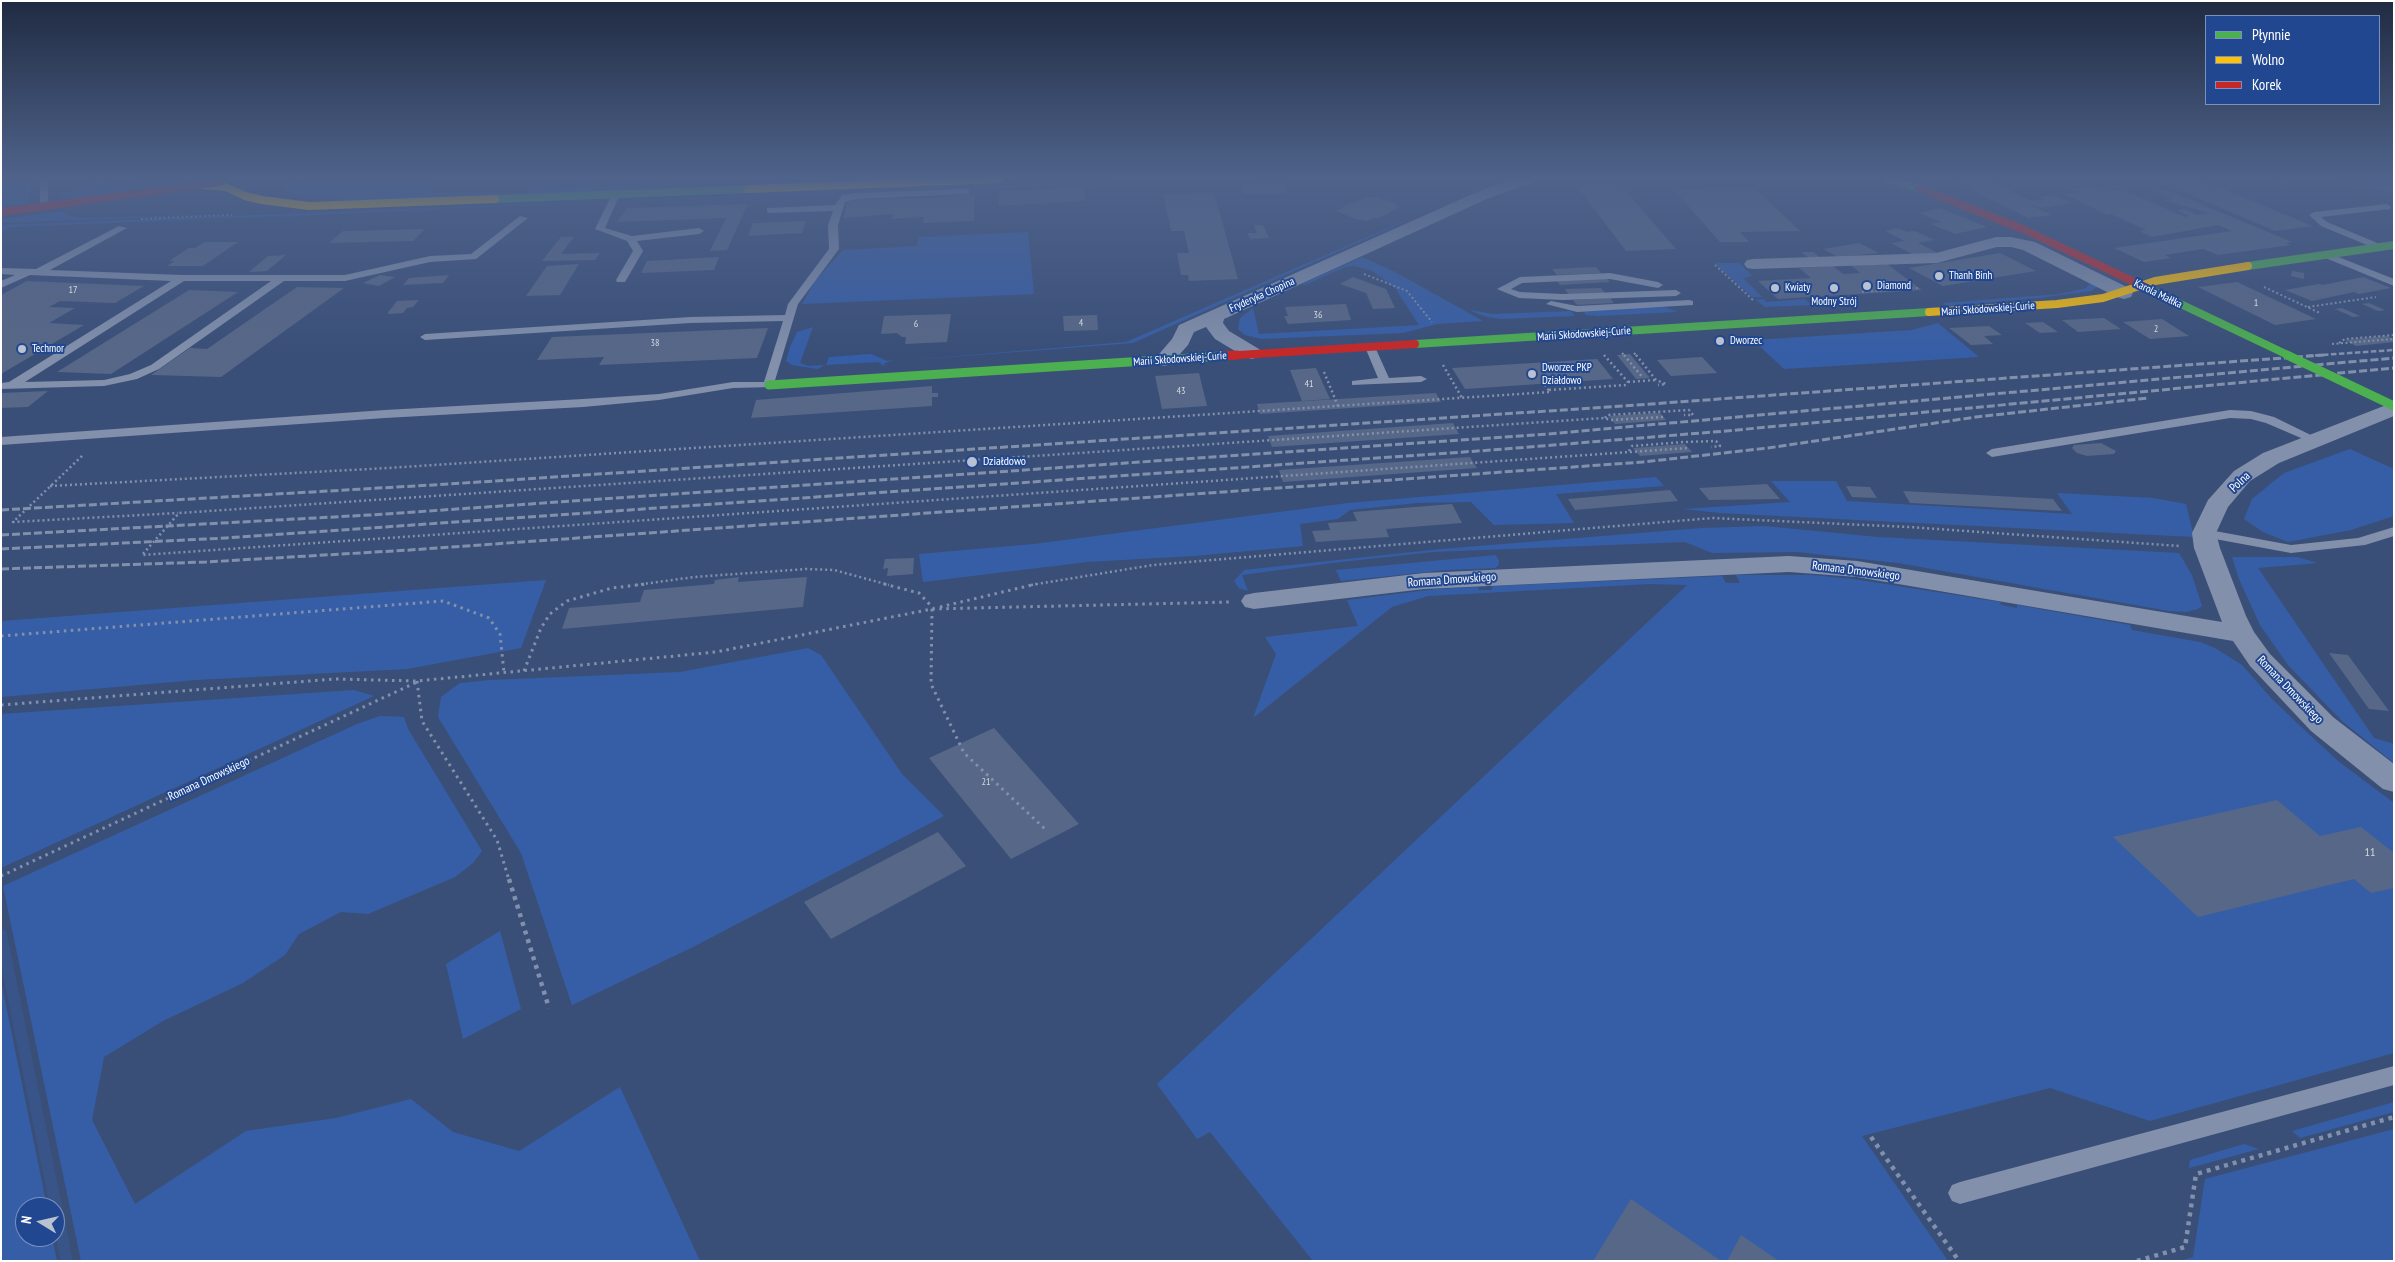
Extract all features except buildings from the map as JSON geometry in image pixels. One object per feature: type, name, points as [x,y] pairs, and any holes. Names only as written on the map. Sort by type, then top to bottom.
[{"type":"street","name":"Fryderyka Chopina","points":[[1164,360],[1181,341],[1186,328],[1388,238]]},
{"type":"street","name":"Karola Małłka","points":[[2042,238],[2394,407]]},
{"type":"street","points":[[1753,264],[1937,258],[1996,242],[2012,242],[2029,246],[2124,293]]},
{"type":"street","name":"Marii Skłodowskiej-Curie","points":[[768,386],[1252,353],[1370,348],[2047,305],[2124,293],[2155,281],[2224,269],[2394,245]]},
{"type":"street","name":"Fryderyka Chopina","points":[[1216,316],[1212,323],[1222,335]]},
{"type":"street","points":[[1181,341],[1207,356],[1222,335],[1252,353]]},
{"type":"street","name":"Polna","points":[[2206,540],[2217,505],[2242,476],[2272,458],[2394,407]]},
{"type":"street","points":[[2206,540],[2232,616],[2242,634]]},
{"type":"street","name":"Romana Dmowskiego","points":[[1254,601],[1424,580],[1789,564],[1858,569],[2242,634],[2278,681],[2316,718],[2394,781]]},
{"type":"lane","points":[[1,285],[33,272],[102,238]]},
{"type":"lane","points":[[1,271],[182,278],[345,278],[421,261],[473,257],[497,238]]},
{"type":"lane","points":[[628,238],[640,238]]},
{"type":"lane","points":[[1,440],[659,397],[733,385],[768,386],[793,304],[834,249],[834,238]]},
{"type":"lane","points":[[2357,238],[2379,247]]},
{"type":"lane","points":[[621,280],[638,251],[631,239]]},
{"type":"lane","points":[[2326,255],[2394,283]]},
{"type":"lane","points":[[1658,285],[1610,276],[1520,280],[1502,289],[1518,295],[1577,309],[1689,303]]},
{"type":"lane","points":[[7,385],[182,278]]},
{"type":"lane","points":[[7,385],[104,383],[133,377],[155,367],[282,278]]},
{"type":"lane","points":[[1518,295],[1564,297],[1676,293]]},
{"type":"lane","points":[[424,337],[690,320],[789,318]]},
{"type":"lane","points":[[1370,348],[1384,381]]},
{"type":"lane","points":[[1356,383],[1421,379]]},
{"type":"lane","points":[[1992,454],[2230,414],[2251,415],[2270,420],[2315,440]]},
{"type":"lane","points":[[2206,540],[2291,549],[2360,542],[2394,530]]},
{"type":"lane","points":[[1960,1194],[2394,1075]]},
{"type":"path","points":[[1333,263],[1408,291],[1437,326]]},
{"type":"path","points":[[1714,265],[1758,305]]},
{"type":"path","points":[[2224,269],[2320,313]]},
{"type":"path","points":[[2308,307],[2384,296]]},
{"type":"path","points":[[2338,344],[2345,339],[2394,335]]},
{"type":"path","points":[[2353,342],[2393,339]]},
{"type":"path","points":[[1628,346],[1656,380]]},
{"type":"path","points":[[1598,348],[1628,382]]},
{"type":"path","points":[[1623,354],[1643,378]]},
{"type":"path","points":[[1439,358],[1462,398]]},
{"type":"path","points":[[50,486],[388,468],[1462,398],[1626,385],[1628,382],[1656,380],[1666,384],[1658,384]]},
{"type":"path","points":[[1544,384],[1549,390]]},
{"type":"path","points":[[1604,418],[1608,415],[1689,410],[1693,415],[1684,415]]},
{"type":"path","points":[[106,434],[13,522],[460,496],[1604,418],[1611,420],[1663,417]]},
{"type":"path","points":[[1628,451],[1632,446],[1684,442],[1716,441],[1720,446],[1711,446]]},
{"type":"path","points":[[179,513],[142,555],[1688,448]]},
{"type":"path","points":[[1,705],[335,679],[417,682],[716,652],[932,609],[1046,581],[1153,565],[1712,518],[2206,540]]},
{"type":"path","points":[[524,671],[541,628],[550,614],[566,601],[612,588],[694,577],[806,569],[834,570],[919,593],[932,609],[931,684],[964,753],[1045,829]]},
{"type":"path","points":[[1,636],[443,601],[489,618],[500,634],[504,673]]},
{"type":"path","points":[[932,609],[1254,601]]},
{"type":"path","points":[[417,682],[422,721],[497,840],[550,1008]]},
{"type":"path","name":"Romana Dmowskiego","points":[[1,876],[417,682]]},
{"type":"path","points":[[2137,1261],[2184,1247],[2196,1174],[2394,1117]]},
{"type":"path","points":[[1871,1137],[1959,1261]]},
{"type":"shaded area","points":[[919,238],[1029,238],[1034,294],[802,304],[815,281],[843,250],[917,246]]},
{"type":"shaded area","points":[[1365,238],[1369,238],[1133,343],[899,361],[1126,342]]},
{"type":"shaded area","points":[[1362,257],[1395,272],[1483,321],[1437,324],[1403,333],[1261,339],[1245,335],[1238,329],[1240,318],[1253,308],[1259,334],[1419,325],[1395,288],[1372,271],[1355,266],[1345,267],[1305,285],[1302,284]]},
{"type":"shaded area","points":[[1714,263],[1740,263],[1752,276],[1743,278],[1762,297],[1752,297]]},
{"type":"shaded area","points":[[2092,281],[2099,286],[2091,291],[2039,298],[1947,306],[1943,303],[2060,294],[2086,288]]},
{"type":"shaded area","points":[[1764,299],[1766,302],[1805,299],[1811,305],[1765,307],[1756,300]]},
{"type":"shaded area","points":[[1661,306],[1678,312],[1598,316],[1586,315],[1582,310]]},
{"type":"shaded area","points":[[1472,310],[1492,314],[1571,311],[1575,316],[1502,319],[1487,317]]},
{"type":"shaded area","points":[[1938,323],[1979,357],[1784,369],[1753,340],[1911,330]]},
{"type":"shaded area","points":[[813,327],[800,363],[808,366],[824,365],[818,369],[792,365],[786,361],[797,332]]},
{"type":"shaded area","points":[[871,354],[887,361],[894,360],[885,363],[884,366],[878,362],[826,365],[829,357]]},
{"type":"shaded area","points":[[2350,449],[2394,469],[2394,516],[2351,530],[2288,542],[2263,532],[2244,519],[2252,499],[2284,473]]},
{"type":"shaded area","points":[[1656,477],[1664,486],[1556,494],[1574,523],[1494,525],[1471,502],[1417,503],[1350,510],[1338,519],[1300,524],[1303,546],[1193,556],[1087,562],[923,582],[919,554],[1034,544],[1348,503]]},
{"type":"shaded area","points":[[1771,481],[1836,481],[1847,501],[2072,514],[2057,493],[2153,498],[2186,504],[2194,537],[1720,513],[1683,509],[1790,502]]},
{"type":"shaded area","points":[[1764,526],[1878,537],[2179,553],[2192,575],[2202,606],[2186,612],[2169,611],[1898,563],[1797,552],[1712,553],[1685,542],[1433,552],[1242,575],[1248,591],[1239,588],[1234,581],[1244,570],[1441,549],[1702,528]]},
{"type":"shaded area","points":[[1496,555],[1499,561],[1498,566],[1495,568],[1447,570],[1341,581],[1336,570]]},
{"type":"shaded area","points":[[2232,557],[2297,557],[2318,563],[2258,568],[2374,738],[2394,744],[2394,763],[2342,721],[2288,665],[2260,625],[2239,579]]},
{"type":"shaded area","points":[[1736,575],[1811,575],[1853,579],[2000,602],[2001,605],[2017,608],[2017,605],[2130,625],[2132,630],[2200,642],[2215,648],[2242,665],[2271,698],[2338,761],[2394,803],[2394,1053],[2150,1121],[2050,1088],[1862,1136],[1948,1261],[1313,1261],[1210,1132],[1197,1139],[1157,1084],[1687,585],[1650,584],[1428,596],[1392,607],[1253,718],[1276,654],[1265,637],[1358,626],[1347,600],[1437,589],[1478,587],[1479,590],[1492,590],[1492,586],[1722,576],[1726,583],[1740,583]]},
{"type":"shaded area","points":[[546,580],[521,648],[407,669],[196,680],[1,697],[1,621]]},
{"type":"shaded area","points":[[808,648],[821,655],[902,774],[944,816],[693,947],[572,1005],[521,853],[438,717],[441,697],[460,683],[680,672]]},
{"type":"shaded area","points":[[354,690],[374,696],[1,868],[1,714]]},
{"type":"shaded area","points":[[380,716],[404,717],[408,729],[482,851],[473,863],[455,877],[368,914],[341,912],[299,934],[285,955],[243,983],[163,1021],[104,1057],[92,1120],[135,1204],[246,1131],[336,1118],[411,1099],[453,1132],[519,1151],[620,1087],[700,1261],[81,1261],[3,886],[357,724]]},
{"type":"shaded area","points":[[500,931],[521,1009],[463,1039],[446,964]]},
{"type":"shaded area","points":[[1,981],[45,1197],[15,1197],[15,1247],[54,1247],[57,1261],[1,1261]]},
{"type":"shaded area","points":[[2394,1102],[2394,1112],[2300,1138],[2292,1131]]},
{"type":"shaded area","points":[[2394,1129],[2394,1261],[2180,1261],[2193,1257],[2205,1179]]},
{"type":"shaded area","points":[[2244,1144],[2259,1149],[2189,1168],[2190,1160]]},
{"type":"waterway","points":[[1,935],[67,1261]]},
{"type":"railway","points":[[2307,356],[2394,350]]},
{"type":"railway","points":[[1,510],[449,484],[1623,406],[2324,355]]},
{"type":"railway","points":[[1,535],[370,515],[1548,434],[2394,358]]},
{"type":"railway","points":[[1,549],[226,538],[1492,450],[1726,431],[2394,368]]},
{"type":"railway","points":[[1,569],[206,562],[410,550],[1643,462],[1768,448],[1976,417],[2148,398]]},
{"type":"traffic: fast","points":[[2248,266],[2394,245]]},
{"type":"traffic: fast","points":[[2147,288],[2394,406]]},
{"type":"traffic: fast","points":[[1415,344],[1929,312]]},
{"type":"traffic: fast","points":[[769,385],[1223,356]]},
{"type":"traffic: slow","points":[[1929,312],[2057,304],[2103,298],[2155,281],[2248,266]]},
{"type":"traffic: jam","points":[[2042,238],[2147,288]]},
{"type":"traffic: jam","points":[[1223,356],[1415,344]]},
{"type":"place","name":"Thanh Binh","points":[[1939,276]]},
{"type":"place","name":"Diamond","points":[[1867,286]]},
{"type":"place","name":"Kwiaty","points":[[1775,288]]},
{"type":"place","name":"Modny Strój","points":[[1834,288]]},
{"type":"place","name":"Dworzec","points":[[1720,341]]},
{"type":"place","name":"Techmor","points":[[22,349]]},
{"type":"place","name":"Dworzec PKP Działdowo","points":[[1532,374]]},
{"type":"place","name":"Działdowo","points":[[972,462]]}]
